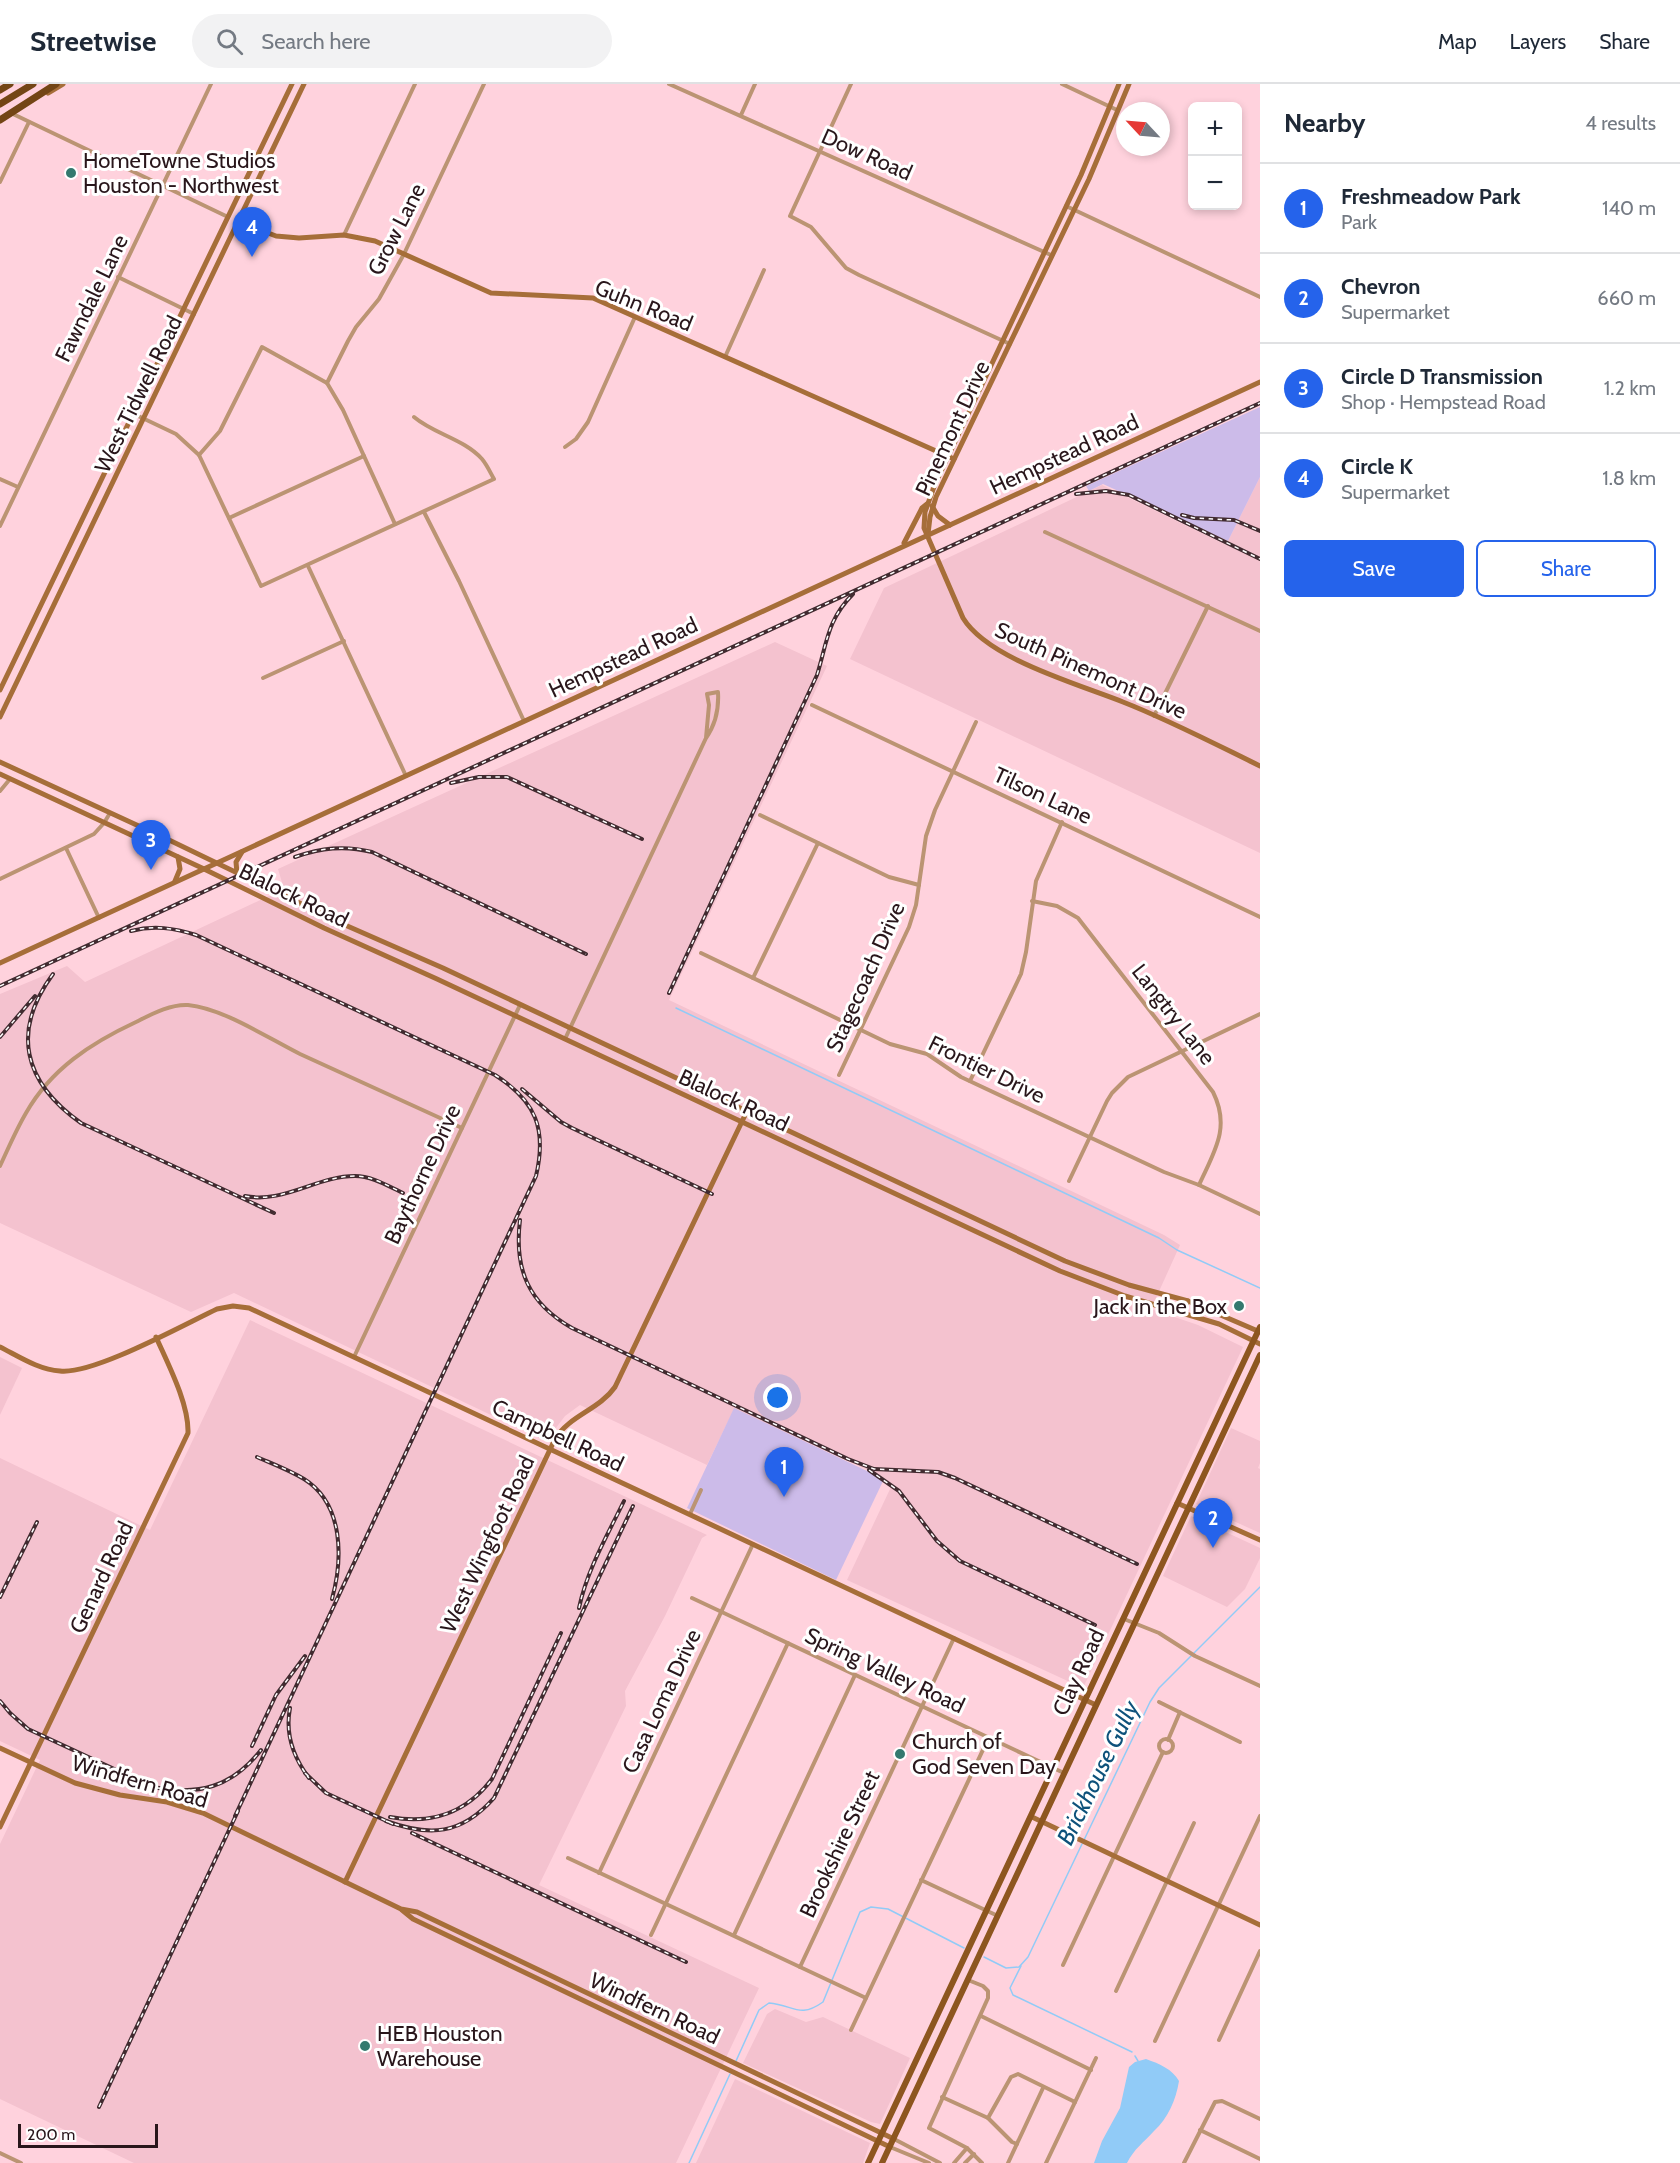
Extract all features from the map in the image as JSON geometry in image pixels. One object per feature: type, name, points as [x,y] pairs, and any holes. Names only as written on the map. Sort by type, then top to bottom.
[{"type":"highway","points":[[0,90],[10,84]]},
{"type":"highway","points":[[0,104],[33,84]]},
{"type":"highway","points":[[0,120],[56,84]]},
{"type":"main road","points":[[0,120],[63,84]]},
{"type":"main road","name":"West Tidwell Road","points":[[0,690],[292,84]]},
{"type":"main road","name":"West Tidwell Road","points":[[0,717],[304,84]]},
{"type":"main road","name":"Pinemont Drive","points":[[927,535],[930,505],[948,456],[1090,155],[1119,84]]},
{"type":"main road","name":"Pinemont Drive","points":[[1121,102],[1129,84]]},
{"type":"main road","name":"Pinemont Drive","points":[[930,505],[1098,160],[1116,113]]},
{"type":"main road","points":[[265,139],[275,144]]},
{"type":"main road","name":"Guhn Road","points":[[239,222],[276,236],[289,238],[344,235],[375,241],[491,293],[593,298],[954,459]]},
{"type":"main road","points":[[159,363],[169,367]]},
{"type":"main road","name":"Hempstead Road","points":[[0,963],[1260,382]]},
{"type":"main road","points":[[101,480],[112,486]]},
{"type":"main road","points":[[903,545],[922,508],[930,505],[938,516],[950,525]]},
{"type":"main road","name":"South Pinemont Drive","points":[[927,535],[963,618],[986,643],[1072,684],[1121,701],[1260,766]]},
{"type":"main road","points":[[69,545],[80,550]]},
{"type":"main road","points":[[38,611],[49,613]]},
{"type":"main road","points":[[6,677],[16,683]]},
{"type":"main road","name":"Blalock Road","points":[[0,762],[1065,1261],[1129,1285],[1188,1301],[1259,1330]]},
{"type":"main road","name":"Blalock Road","points":[[0,774],[202,868],[283,909],[515,1015],[1060,1271],[1125,1296],[1219,1324],[1257,1342]]},
{"type":"main road","points":[[10,779],[14,775],[28,775]]},
{"type":"main road","points":[[237,873],[236,861],[242,851]]},
{"type":"main road","points":[[175,881],[180,869],[178,857]]},
{"type":"main road","points":[[283,909],[289,897]]},
{"type":"main road","points":[[359,944],[364,933]]},
{"type":"main road","points":[[437,979],[443,968]]},
{"type":"main road","points":[[649,1079],[655,1068]]},
{"type":"main road","name":"West Wingfoot Road","points":[[345,1882],[558,1433],[567,1424],[598,1405],[615,1387],[747,1111]]},
{"type":"main road","points":[[804,1151],[809,1140]]},
{"type":"main road","points":[[869,1181],[874,1170]]},
{"type":"main road","points":[[934,1212],[939,1202]]},
{"type":"main road","points":[[1000,1243],[1005,1233]]},
{"type":"main road","points":[[1060,1271],[1065,1261]]},
{"type":"main road","points":[[1125,1296],[1129,1285]]},
{"type":"main road","points":[[1160,1306],[1171,1305],[1184,1308],[1188,1301]]},
{"type":"main road","name":"Campbell Road","points":[[0,1347],[50,1369],[71,1372],[107,1360],[217,1309],[234,1306],[254,1310],[433,1396],[1096,1705]]},
{"type":"main road","points":[[1194,1316],[1201,1310],[1213,1311]]},
{"type":"main road","name":"Clay Road","points":[[868,2163],[1208,1437],[1257,1342],[1259,1330]]},
{"type":"main road","name":"Genard Road","points":[[0,1827],[188,1433],[182,1400],[156,1337]]},
{"type":"main road","name":"Clay Road","points":[[882,2163],[1260,1355]]},
{"type":"main road","points":[[1230,1392],[1240,1397]]},
{"type":"main road","points":[[1208,1437],[1219,1442]]},
{"type":"main road","points":[[1178,1503],[1260,1540]]},
{"type":"main road","points":[[1111,1644],[1121,1652]]},
{"type":"main road","name":"Windfern Road","points":[[0,1748],[90,1788],[167,1802],[203,1814],[401,1909],[413,1919],[890,2147]]},
{"type":"main road","points":[[1032,1817],[1260,1925]]},
{"type":"main road","name":"Windfern Road","points":[[401,1909],[417,1912],[894,2139]]},
{"type":"main road","points":[[924,2045],[934,2051]]},
{"type":"main road","points":[[739,2076],[748,2070]]},
{"type":"main road","points":[[798,2103],[802,2096]]},
{"type":"street","name":"Fawndale Lane","points":[[0,526],[211,84]]},
{"type":"street","points":[[344,235],[415,84]]},
{"type":"street","name":"Grow Lane","points":[[327,383],[352,334],[379,299],[404,254],[484,84]]},
{"type":"street","name":"Dow Road","points":[[669,84],[1052,255]]},
{"type":"street","points":[[741,115],[755,84]]},
{"type":"street","points":[[851,84],[790,216],[811,227],[846,268],[1010,344]]},
{"type":"street","points":[[1062,84],[1116,110]]},
{"type":"street","points":[[13,114],[228,217]]},
{"type":"street","points":[[0,182],[29,122]]},
{"type":"street","points":[[1066,206],[1260,297]]},
{"type":"street","points":[[725,358],[764,270]]},
{"type":"street","points":[[118,277],[194,314]]},
{"type":"street","points":[[565,447],[576,439],[588,422],[635,316]]},
{"type":"street","points":[[199,454],[220,431],[262,347],[327,383],[343,410],[395,524]]},
{"type":"street","points":[[134,414],[176,435],[199,454],[261,586],[494,479],[486,464],[476,453],[414,417]]},
{"type":"street","points":[[229,518],[364,456]]},
{"type":"street","points":[[0,479],[18,487]]},
{"type":"street","points":[[424,512],[524,721]]},
{"type":"street","points":[[1045,532],[1260,631]]},
{"type":"street","points":[[308,566],[406,776]]},
{"type":"street","points":[[1154,716],[1208,606]]},
{"type":"street","points":[[263,678],[344,641]]},
{"type":"street","points":[[565,1039],[716,719],[719,705],[718,692],[707,694],[709,711],[706,738]]},
{"type":"street","name":"Tilson Lane","points":[[812,705],[1260,917]]},
{"type":"street","name":"Stagecoach Drive","points":[[839,1075],[909,927],[916,905],[926,836],[935,810],[976,722]]},
{"type":"street","points":[[0,791],[5,788],[10,779]]},
{"type":"street","points":[[0,879],[94,834],[110,813]]},
{"type":"street","points":[[760,815],[889,878],[919,885]]},
{"type":"street","points":[[970,1081],[1021,974],[1032,901],[1040,870],[1062,822]]},
{"type":"street","points":[[753,978],[818,843]]},
{"type":"street","points":[[66,848],[99,918]]},
{"type":"street","name":"Langtry Lane","points":[[1032,901],[1057,906],[1078,918],[1213,1092],[1221,1114],[1220,1138],[1199,1185]]},
{"type":"street","name":"Frontier Drive","points":[[701,953],[902,1048],[927,1054],[970,1081],[1164,1172],[1199,1185],[1260,1214]]},
{"type":"street","points":[[0,1167],[27,1111],[43,1088],[68,1062],[96,1042],[130,1024],[155,1012],[185,1005],[215,1012],[462,1128]]},
{"type":"street","name":"Baythorne Drive","points":[[354,1357],[520,1005]]},
{"type":"street","points":[[1069,1181],[1107,1101],[1123,1081],[1144,1068],[1260,1014]]},
{"type":"street","points":[[690,1514],[701,1490]]},
{"type":"street","name":"Casa Loma Drive","points":[[599,1872],[753,1544]]},
{"type":"street","name":"Spring Valley Road","points":[[692,1598],[1065,1773]]},
{"type":"street","points":[[1123,1619],[1160,1634],[1195,1656],[1260,1686]]},
{"type":"street","name":"Brookshire Street","points":[[800,1967],[954,1638]]},
{"type":"street","points":[[651,1935],[788,1643]]},
{"type":"street","points":[[734,1935],[855,1675]]},
{"type":"street","points":[[1159,1702],[1240,1743]]},
{"type":"street","points":[[1168,1740],[1180,1712]]},
{"type":"street","points":[[851,2030],[989,1737]]},
{"type":"street","points":[[1163,1752],[1160,1743],[1168,1740]]},
{"type":"street","points":[[1163,1752],[1172,1749],[1172,1744],[1168,1740]]},
{"type":"street","points":[[1064,1965],[1163,1752]]},
{"type":"street","points":[[1155,2041],[1260,1816]]},
{"type":"street","points":[[1116,1991],[1194,1823]]},
{"type":"street","points":[[568,1858],[866,1998]]},
{"type":"street","points":[[921,1880],[998,1917]]},
{"type":"street","points":[[1219,2040],[1260,1952]]},
{"type":"street","points":[[968,1980],[988,1991],[988,1998],[929,2128],[967,2148],[982,2163]]},
{"type":"street","points":[[981,2016],[1091,2070]]},
{"type":"street","points":[[1046,2163],[1096,2058]]},
{"type":"street","points":[[988,2118],[1011,2077],[1018,2074],[1076,2102]]},
{"type":"street","points":[[1008,2163],[1043,2088]]},
{"type":"street","points":[[942,2097],[988,2118],[1012,2142],[1017,2144]]},
{"type":"street","points":[[1184,2163],[1212,2104],[1218,2101],[1260,2119]]},
{"type":"street","points":[[1200,2130],[1260,2160]]},
{"type":"street","points":[[894,2139],[940,2163]]},
{"type":"street","points":[[890,2147],[928,2163]]},
{"type":"street","points":[[954,2163],[967,2148]]},
{"type":"street","points":[[0,2153],[21,2163]]},
{"type":"street","points":[[966,2163],[974,2154]]},
{"type":"shaded area","points":[[1260,407],[1260,477],[1228,541],[1103,484],[1089,491],[1086,486]]},
{"type":"shaded area","points":[[1260,477],[1260,853],[850,659],[884,588],[1102,485],[1226,545]]},
{"type":"shaded area","points":[[775,642],[827,666],[669,1000],[1164,1235],[1180,1245],[1151,1309],[1198,1325],[1243,1347],[1083,1688],[847,1580],[891,1487],[884,1479],[872,1472],[734,1409],[707,1465],[580,1405],[565,1416],[546,1441],[234,1293],[191,1312],[0,1223],[0,994],[67,966],[85,982],[284,889],[278,869]]},
{"type":"shaded area","points":[[250,1320],[707,1535],[702,1538],[665,1616],[625,1691],[626,1706],[539,1885],[759,1988],[676,2163],[134,2163],[0,2099],[0,1844],[40,1760],[0,1741],[0,1458],[150,1530]]},
{"type":"shaded area","points":[[0,1357],[22,1368],[0,1415]]},
{"type":"shaded area","points":[[734,1408],[884,1479],[836,1580],[687,1508]]},
{"type":"shaded area","points":[[1231,1428],[1260,1441],[1258,1468],[1260,1469],[1260,1533],[1196,1504]]},
{"type":"shaded area","points":[[1191,1516],[1260,1548],[1260,1558],[1245,1589],[1227,1607],[1163,1576]]},
{"type":"shaded area","points":[[775,2009],[806,2022],[823,2017],[910,2058],[880,2124],[871,2122],[743,2063],[767,2014]]},
{"type":"shaded area","points":[[735,2079],[870,2143],[863,2163],[696,2163]]},
{"type":"water","points":[[1146,2059],[1165,2067],[1179,2081],[1171,2108],[1159,2126],[1127,2163],[1094,2163],[1102,2141],[1120,2108],[1129,2067],[1135,2062]]},
{"type":"waterway","points":[[676,1008],[1260,1288]]},
{"type":"waterway","name":"Brickhouse Gully","points":[[1194,1653],[1260,1587]]},
{"type":"waterway","name":"Brickhouse Gully","points":[[1084,1840],[1150,1702],[1159,1688],[1191,1656]]},
{"type":"waterway","name":"Brickhouse Gully","points":[[984,1957],[1006,1968],[1019,1967],[1028,1957],[1082,1844]]},
{"type":"waterway","name":"Brickhouse Gully","points":[[736,2061],[759,2010],[769,2003],[796,2010],[808,2010],[823,2002],[860,1912],[871,1907],[888,1909],[964,1948]]},
{"type":"waterway","points":[[1021,1966],[1010,1988],[1013,1995],[1132,2052]]},
{"type":"waterway","points":[[1135,2056],[1138,2061]]},
{"type":"waterway","name":"Brickhouse Gully","points":[[689,2163],[730,2074]]},
{"type":"railway","points":[[0,986],[1260,403]]},
{"type":"railway","points":[[1076,494],[1106,491],[1129,495],[1260,559]]},
{"type":"railway","points":[[1182,515],[1194,518],[1234,520],[1260,531]]},
{"type":"railway","points":[[669,993],[817,675],[833,623],[853,594]]},
{"type":"railway","points":[[451,783],[479,777],[507,777],[642,839]]},
{"type":"railway","points":[[295,857],[333,848],[372,852],[586,954]]},
{"type":"railway","points":[[131,931],[164,928],[196,935],[495,1075],[520,1095],[529,1106],[539,1130],[540,1144],[536,1176],[235,1816]]},
{"type":"railway","points":[[53,974],[40,995],[28,1035],[30,1055],[36,1073],[46,1090],[61,1107],[81,1123],[274,1213]]},
{"type":"railway","points":[[0,1037],[35,996]]},
{"type":"railway","points":[[522,1089],[561,1122],[712,1194]]},
{"type":"railway","points":[[245,1196],[273,1196],[327,1180],[355,1176],[374,1180],[403,1193]]},
{"type":"railway","points":[[520,1220],[519,1254],[527,1283],[544,1307],[572,1328],[848,1459],[874,1469],[938,1472],[955,1478],[1137,1564]]},
{"type":"railway","points":[[257,1457],[304,1479],[327,1503],[333,1517],[339,1550],[332,1599]]},
{"type":"railway","points":[[869,1470],[899,1491],[937,1541],[960,1561],[1095,1625]]},
{"type":"railway","points":[[579,1608],[592,1567],[624,1501]]},
{"type":"railway","points":[[386,1821],[431,1831],[444,1829],[457,1826],[469,1819],[494,1798],[633,1506]]},
{"type":"railway","points":[[0,1597],[37,1522]]},
{"type":"railway","points":[[390,1817],[405,1819],[434,1817],[460,1808],[482,1790],[492,1779],[561,1633]]},
{"type":"railway","points":[[252,1746],[276,1695],[305,1656]]},
{"type":"railway","points":[[0,1701],[28,1729],[153,1787],[185,1790],[213,1786],[238,1773],[261,1750]]},
{"type":"railway","points":[[290,1708],[289,1727],[292,1745],[309,1778]]},
{"type":"railway","points":[[305,1773],[326,1793],[393,1824]]},
{"type":"railway","points":[[99,2107],[238,1811]]},
{"type":"railway","points":[[412,1833],[686,1962]]},
{"type":"place","name":"HomeTowne Studios Houston - Northwest","points":[[71,173]]},
{"type":"place","name":"Circle K","points":[[252,257]]},
{"type":"place","name":"Circle D Transmission","points":[[151,870]]},
{"type":"place","name":"Jack in the Box","points":[[1239,1306]]},
{"type":"place","name":"Freshmeadow Park","points":[[784,1497]]},
{"type":"place","name":"Chevron","points":[[1213,1548]]},
{"type":"place","name":"Church of God Seven Day","points":[[900,1754]]},
{"type":"place","name":"HEB Houston Warehouse","points":[[365,2046]]}]
